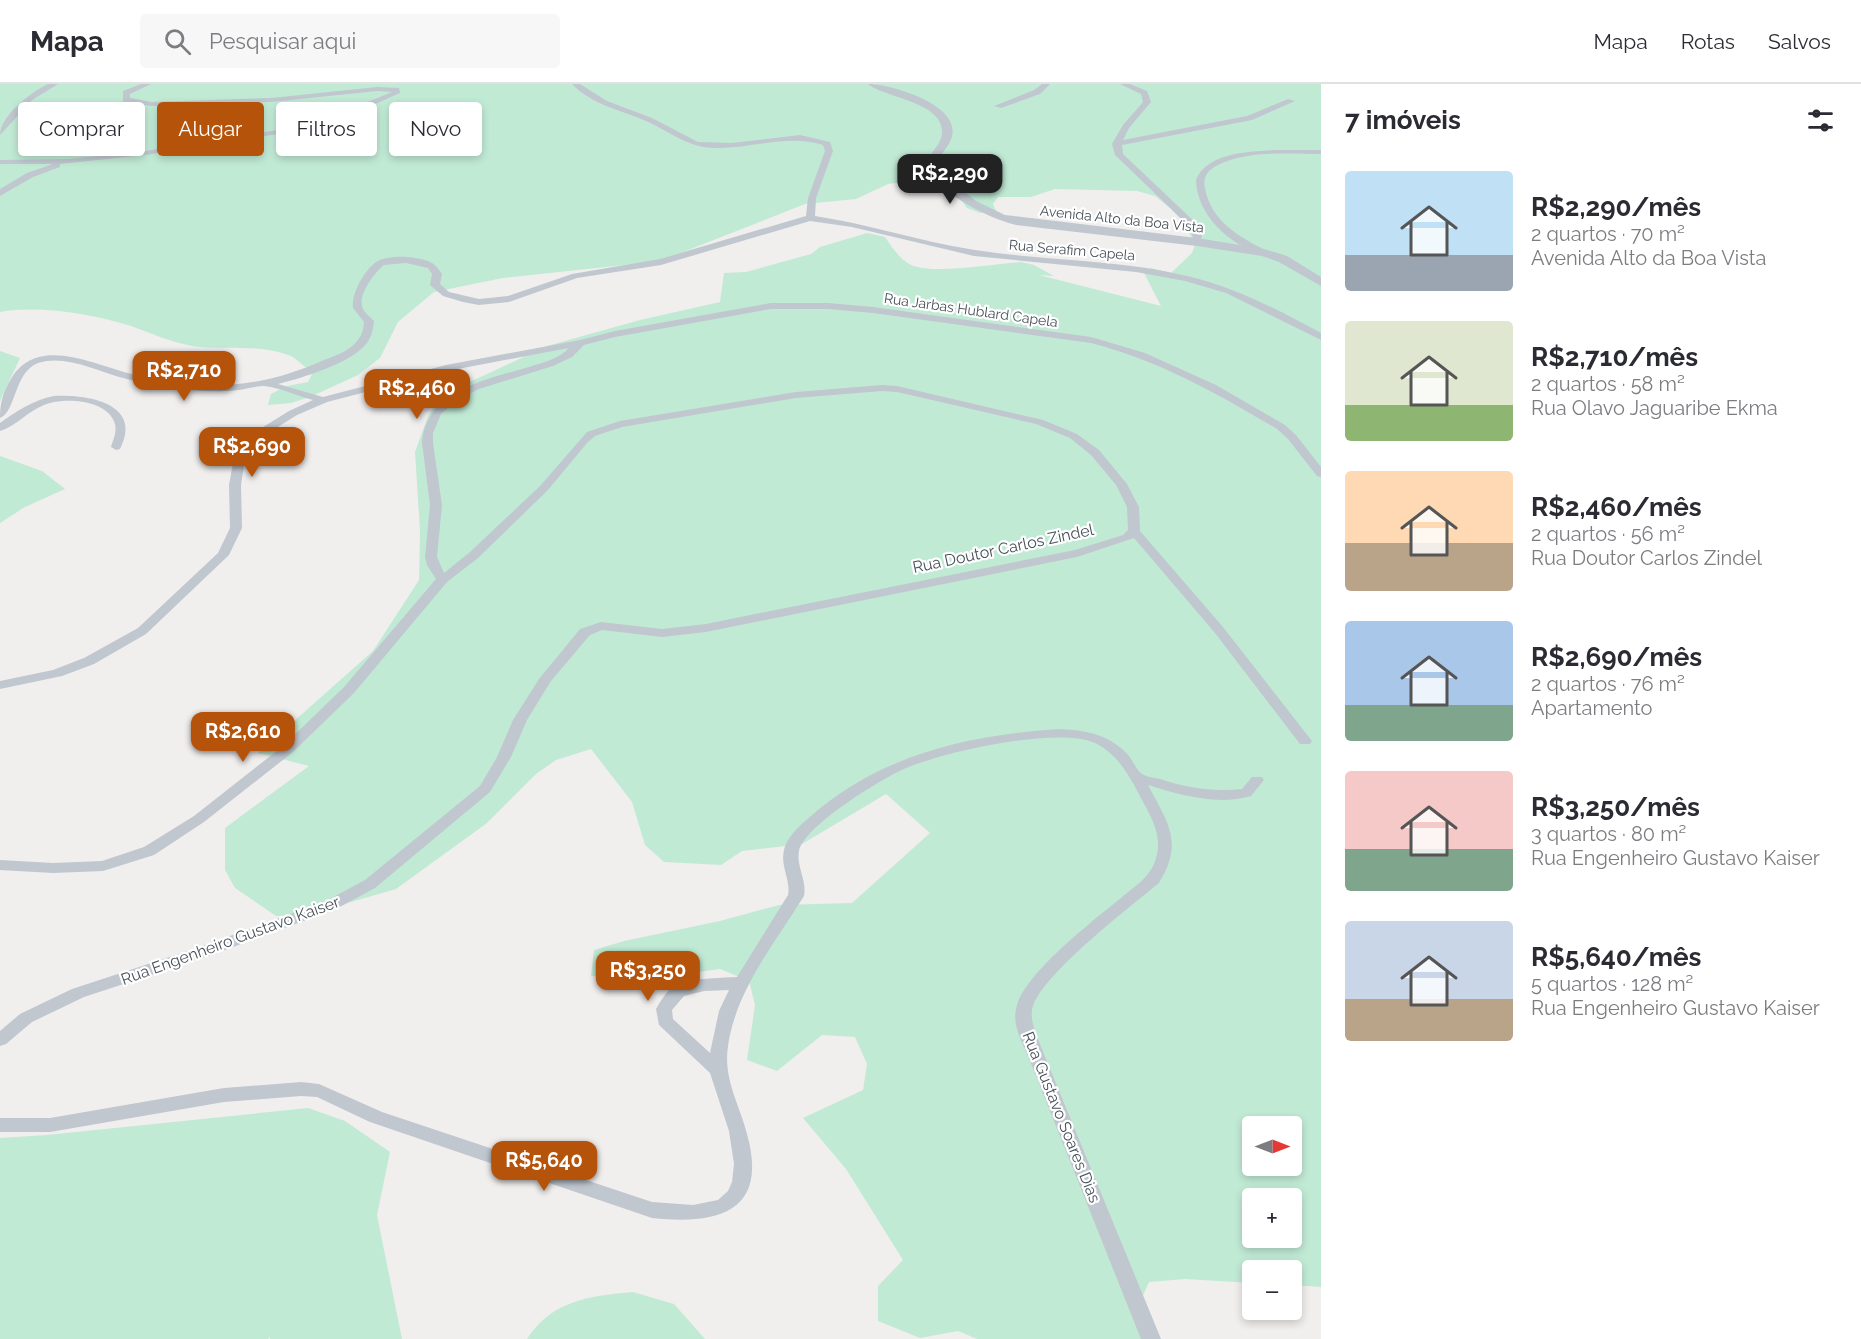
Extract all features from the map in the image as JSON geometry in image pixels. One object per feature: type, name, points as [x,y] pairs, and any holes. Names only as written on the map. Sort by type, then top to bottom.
[{"type":"street","points":[[0,133],[26,99],[54,84]]},
{"type":"street","points":[[0,162],[69,161],[145,153],[309,126],[396,93],[396,90],[388,89],[271,100],[152,104],[126,100],[126,93],[147,84]]},
{"type":"street","points":[[576,84],[591,95],[657,123],[690,141],[704,145],[735,145],[761,139],[785,138],[827,144],[829,151],[812,198],[810,218]]},
{"type":"street","name":"Avenida Alto da Boa Vista","points":[[873,84],[928,105],[944,117],[949,129],[948,138],[932,161],[932,171],[972,203],[1001,217],[1050,227],[1197,242],[1264,253],[1282,260],[1321,282]]},
{"type":"street","points":[[998,106],[1038,92],[1046,84]]},
{"type":"street","points":[[1124,84],[1144,93],[1147,102],[1120,136],[1116,144],[1119,155],[1195,227],[1198,234],[1197,242]]},
{"type":"street","points":[[1116,144],[1249,118],[1291,101]]},
{"type":"street","points":[[1264,253],[1231,235],[1215,221],[1204,201],[1200,177],[1204,171],[1233,157],[1264,153],[1321,152]]},
{"type":"street","points":[[0,192],[30,175],[69,161]]},
{"type":"street","name":"Rua Serafim Capela","points":[[268,384],[323,365],[354,350],[365,341],[369,321],[360,312],[357,304],[362,289],[379,264],[393,261],[417,262],[431,266],[437,274],[435,283],[438,289],[463,299],[479,302],[508,299],[575,276],[661,262],[792,221],[810,218],[852,224],[974,253],[1136,269],[1186,278],[1229,291],[1321,337]]},
{"type":"street","name":"Rua Jarbas Hublard Capela","points":[[580,343],[615,333],[743,310],[801,306],[873,310],[1091,340],[1126,348],[1160,360],[1272,422],[1292,437],[1321,474]]},
{"type":"street","points":[[0,685],[57,673],[89,661],[142,631],[223,555],[236,528],[235,484],[240,458],[256,436],[293,413],[323,400],[375,385],[446,368],[580,343]]},
{"type":"street","points":[[442,579],[435,572],[429,557],[435,535],[436,510],[427,446],[428,430],[434,418],[441,407],[468,390],[499,377],[564,357],[575,351],[580,343]]},
{"type":"street","points":[[0,415],[20,370],[38,360],[74,360],[126,376],[195,389],[237,389],[268,384],[323,400]]},
{"type":"street","points":[[0,865],[53,868],[103,866],[148,850],[199,819],[288,748],[349,690],[442,579],[474,555],[544,488],[570,454],[591,434],[620,424],[796,395],[844,390],[897,389],[1039,422],[1062,430],[1080,440],[1107,465],[1119,482],[1133,507],[1134,531],[1219,630],[1305,741]]},
{"type":"street","points":[[0,428],[42,402],[58,398],[79,398],[106,407],[117,416],[121,425],[116,447]]},
{"type":"street","name":"Rua Doutor Carlos Zindel","points":[[601,627],[662,633],[706,628],[1077,553],[1126,538],[1134,531]]},
{"type":"street","name":"Rua Engenheiro Gustavo Kaiser","points":[[0,1040],[26,1018],[78,993],[311,913],[345,899],[370,884],[485,789],[504,758],[520,720],[546,679],[585,632],[601,627]]},
{"type":"street","name":"Rua Gustavo Soares Dias","points":[[741,983],[796,896],[798,888],[790,856],[794,842],[865,784],[906,763],[951,750],[1015,738],[1077,733],[1101,740],[1116,751],[1128,763],[1155,810],[1166,838],[1165,861],[1154,879],[1032,989],[1024,1007],[1026,1024],[1038,1061],[1150,1339]]},
{"type":"street","points":[[1137,777],[1193,794],[1209,796],[1246,793],[1257,780]]},
{"type":"street","points":[[0,1125],[50,1125],[224,1095],[301,1089],[319,1091],[376,1117],[652,1210],[684,1214],[715,1211],[729,1203],[740,1190],[743,1170],[740,1139],[718,1070],[725,1018],[741,983],[704,985],[679,991],[664,1009],[665,1021],[718,1070]]},
{"type":"green space","points":[[0,84],[1321,84],[1321,1287],[1302,1286],[1302,1260],[1242,1260],[1242,1282],[1185,1279],[1149,1282],[1134,1315],[1142,1339],[977,1339],[958,1331],[920,1338],[878,1321],[878,1286],[903,1260],[846,1169],[803,1118],[863,1090],[867,1064],[855,1037],[822,1035],[777,1071],[747,1060],[755,1005],[749,981],[720,969],[656,978],[591,976],[594,950],[624,941],[720,921],[779,905],[852,903],[930,833],[886,794],[802,844],[742,851],[721,865],[664,862],[645,845],[632,802],[591,749],[556,760],[536,774],[487,823],[396,889],[306,915],[276,916],[235,888],[225,870],[225,828],[309,766],[258,753],[373,651],[419,580],[420,531],[415,452],[428,416],[442,395],[547,346],[640,320],[720,302],[724,273],[746,272],[811,254],[820,247],[867,233],[885,237],[901,258],[914,266],[951,269],[1021,262],[1034,265],[1054,276],[1039,275],[1161,306],[1143,271],[1151,268],[1171,273],[1192,253],[1195,245],[1185,224],[1155,196],[1137,191],[1055,189],[1031,197],[998,197],[993,204],[996,211],[980,213],[967,208],[961,200],[951,194],[923,184],[905,182],[888,184],[856,199],[805,204],[668,258],[652,262],[503,278],[434,292],[398,322],[380,358],[358,375],[291,403],[268,405],[271,394],[287,386],[308,382],[313,372],[293,357],[279,352],[254,348],[192,346],[131,326],[83,314],[48,310],[0,312]]},
{"type":"green space","points":[[0,351],[20,358],[0,401]]},
{"type":"green space","points":[[0,456],[42,471],[65,489],[25,507],[0,523]]},
{"type":"green space","points":[[308,1108],[345,1121],[390,1152],[377,1215],[402,1339],[270,1339],[270,1337],[268,1339],[0,1339],[0,1138]]},
{"type":"green space","points":[[633,1292],[674,1304],[705,1339],[527,1339],[548,1316],[573,1302]]}]
